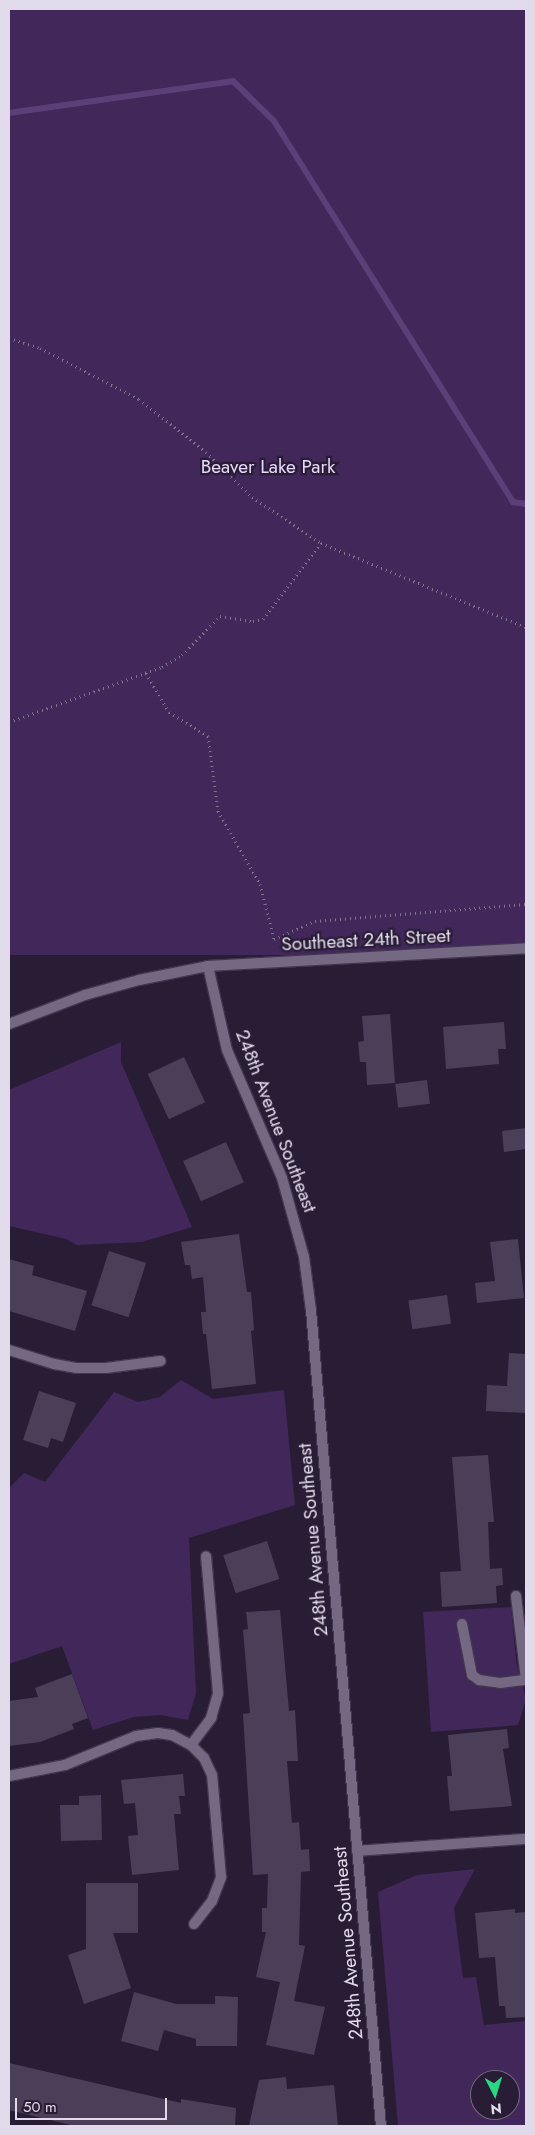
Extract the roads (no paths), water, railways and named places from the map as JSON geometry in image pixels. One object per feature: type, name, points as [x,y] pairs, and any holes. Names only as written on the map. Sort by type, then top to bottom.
[{"type":"street","name":"Southeast 24th Street","points":[[9,1024],[85,994],[139,980],[208,966],[526,948]]},
{"type":"street","name":"248th Avenue Southeast","points":[[208,966],[227,1050],[285,1187],[304,1257],[314,1336],[381,2126]]},
{"type":"street","points":[[9,1350],[54,1364],[76,1368],[106,1368],[160,1361]]},
{"type":"street","points":[[191,1745],[211,1718],[218,1693],[206,1557]]},
{"type":"street","points":[[462,1624],[472,1675],[479,1680],[500,1682],[526,1680],[516,1596]]},
{"type":"street","points":[[9,1776],[66,1765],[144,1735],[172,1735],[191,1745],[204,1758],[212,1776],[221,1877],[212,1901],[194,1924]]},
{"type":"street","points":[[358,1851],[526,1839]]},
{"type":"waterway","points":[[9,113],[233,81],[274,121],[513,502],[526,504]]},
{"type":"park label","name":"Beaver Lake Park","points":[[268,467]]}]
